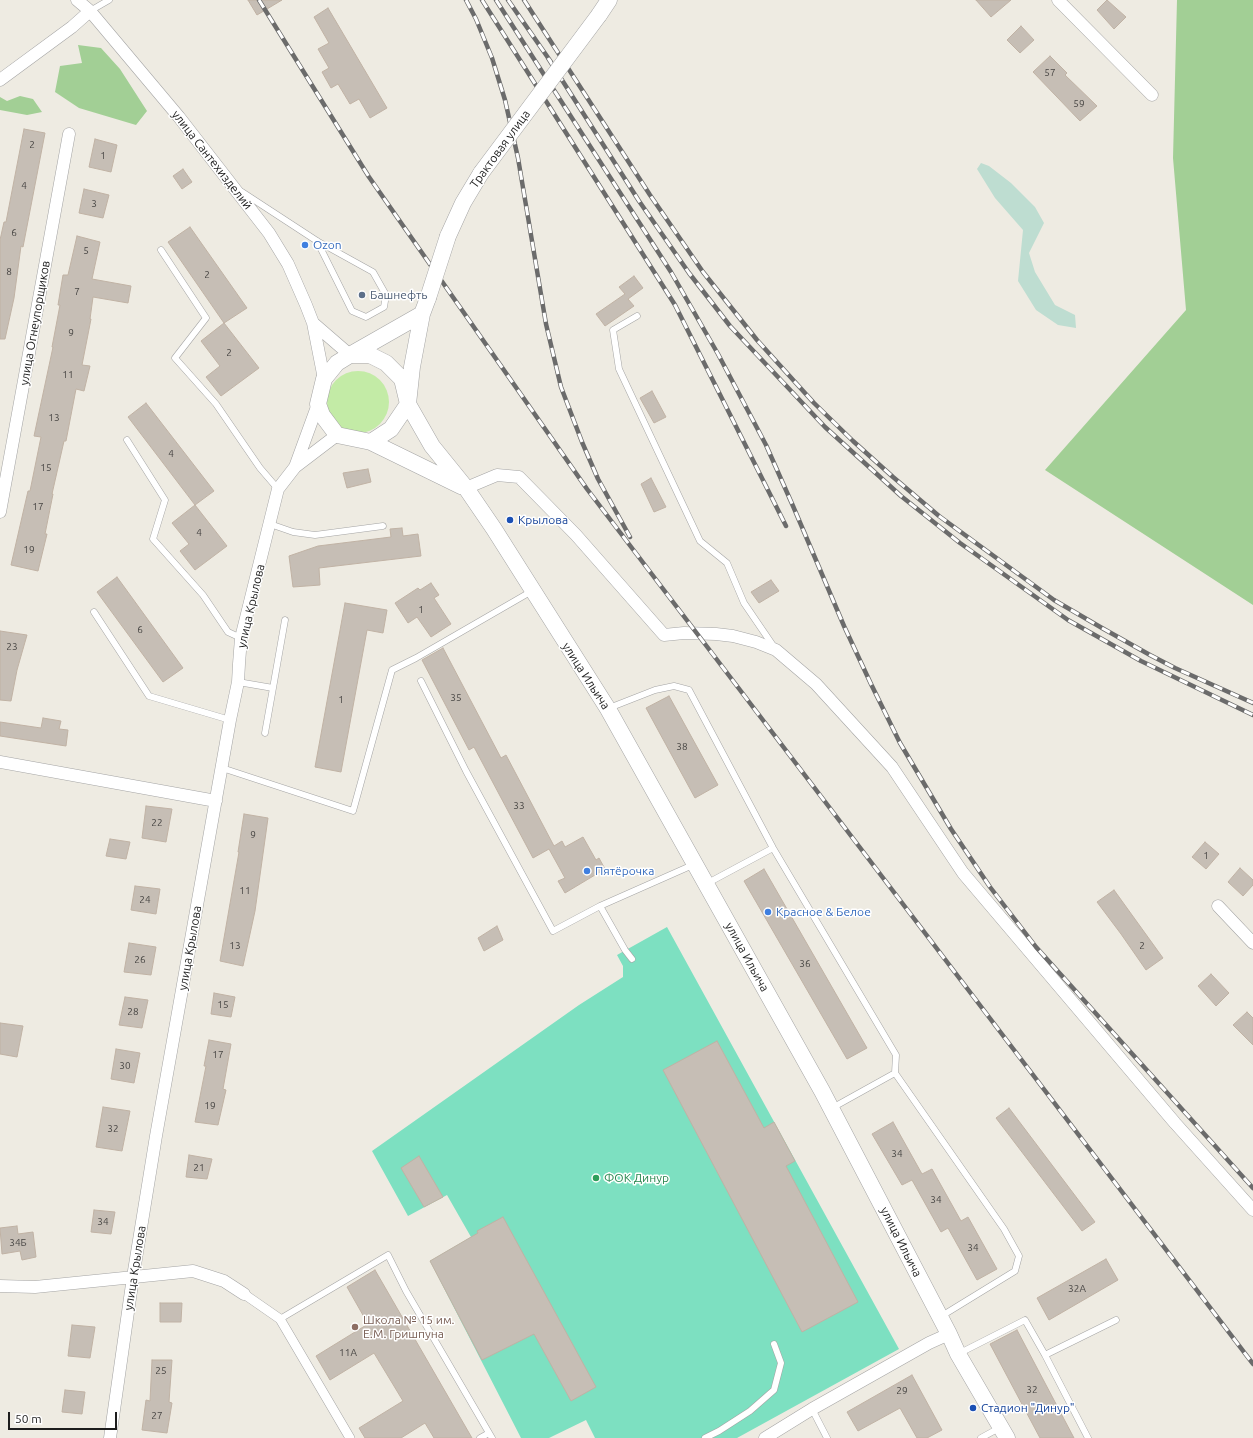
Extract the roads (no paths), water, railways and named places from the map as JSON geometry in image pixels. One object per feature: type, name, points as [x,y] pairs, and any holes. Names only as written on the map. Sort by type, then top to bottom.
[{"type":"street","name":"улица Сантехизделий","points":[[77,0],[90,11],[179,117],[269,233],[288,264],[306,305],[312,323],[324,379]]},
{"type":"street","name":"Трактовая улица","points":[[408,404],[412,367],[422,314],[448,236],[463,203],[481,173],[609,0]]},
{"type":"street","points":[[1058,0],[1152,95]]},
{"type":"street","points":[[0,80],[90,11]]},
{"type":"street","name":"улица Огнеупорщиков","points":[[0,512],[69,134]]},
{"type":"street","points":[[295,467],[318,404],[324,379],[337,363],[422,314]]},
{"type":"street","points":[[312,323],[350,355],[370,355],[386,363],[402,379],[408,404],[391,429],[371,442],[337,435],[322,415],[318,404]]},
{"type":"street","name":"улица Ильича","points":[[408,404],[432,446],[466,488],[494,529],[532,591],[608,708],[832,1108],[958,1354],[1004,1432]]},
{"type":"street","points":[[295,467],[337,435]]},
{"type":"street","name":"улица Ильича","points":[[371,442],[466,488]]},
{"type":"street","name":"улица Крылова","points":[[110,1438],[133,1277],[156,1136],[238,682],[238,664],[241,638],[278,489],[295,467]]},
{"type":"street","points":[[466,488],[496,476],[519,477],[576,535],[664,635],[684,633],[716,634],[733,636],[756,642],[776,650],[816,684],[892,767],[962,873],[1175,1123],[1253,1210]]},
{"type":"street","points":[[0,762],[216,800]]},
{"type":"street","points":[[1218,906],[1253,943]]},
{"type":"street","points":[[0,1286],[35,1287],[193,1271],[224,1281],[280,1319],[350,1438]]},
{"type":"street","points":[[765,1438],[929,1343],[949,1334]]},
{"type":"lane","points":[[90,11],[108,0]]},
{"type":"lane","points":[[234,187],[317,241],[373,272],[386,295],[384,307],[366,317],[352,311],[317,241]]},
{"type":"lane","points":[[161,250],[206,318],[175,358],[216,404],[260,468],[278,489]]},
{"type":"lane","points":[[637,316],[612,330],[619,369],[700,542],[727,563],[744,603],[776,650]]},
{"type":"lane","points":[[126,440],[165,500],[153,539],[203,595],[228,632],[241,638]]},
{"type":"lane","points":[[270,524],[293,532],[315,535],[383,526]]},
{"type":"lane","points":[[222,768],[353,811],[392,670],[416,658],[532,591]]},
{"type":"lane","points":[[94,612],[149,696],[230,720]]},
{"type":"lane","points":[[265,733],[286,620]]},
{"type":"lane","points":[[421,681],[466,771],[553,931],[600,906],[694,864]]},
{"type":"lane","points":[[238,682],[273,688]]},
{"type":"lane","points":[[608,708],[655,690],[674,686],[689,690],[773,848],[896,1054],[895,1073],[1004,1229],[1019,1256],[1015,1271],[940,1317]]},
{"type":"lane","points":[[706,884],[773,848]]},
{"type":"lane","points":[[600,906],[625,950],[632,959]]},
{"type":"lane","points":[[832,1108],[895,1073]]},
{"type":"lane","points":[[280,1319],[388,1255],[406,1291],[490,1435],[480,1438]]},
{"type":"lane","points":[[958,1354],[1025,1320],[1088,1438]]},
{"type":"lane","points":[[1045,1356],[1116,1320]]},
{"type":"lane","points":[[705,1438],[750,1411],[774,1390],[781,1363],[774,1344]]},
{"type":"lane","points":[[812,1410],[827,1438]]},
{"type":"lane","points":[[982,1438],[1004,1432]]},
{"type":"railway","points":[[259,0],[369,177],[587,489],[1253,1364]]},
{"type":"railway","points":[[466,0],[476,19],[492,58],[505,100],[518,158],[546,324],[561,387],[598,479],[630,537]]},
{"type":"railway","points":[[482,0],[675,305],[786,526]]},
{"type":"railway","points":[[496,0],[671,272],[718,354],[766,445],[844,626],[871,684],[900,743],[951,829],[990,887],[1036,947],[1253,1188]]},
{"type":"railway","points":[[508,0],[551,62]]},
{"type":"railway","points":[[524,0],[650,195],[703,272],[757,340],[814,403],[853,441],[939,516],[1054,600],[1175,668],[1253,703]]},
{"type":"railway","points":[[548,58],[639,201],[689,273],[730,326],[825,427],[901,496],[960,543],[1068,620],[1141,661],[1253,715]]},
{"type":"place","name":"Ozon","points":[[305,245]]},
{"type":"place","name":"Башнефть","points":[[362,295]]},
{"type":"place","name":"Крылова","points":[[510,520]]},
{"type":"place","name":"Пятёрочка","points":[[587,871]]},
{"type":"place","name":"Красное & Белое","points":[[768,912]]},
{"type":"place","name":"ФОК Динур","points":[[596,1178]]},
{"type":"place","name":"Школа № 15 им. Е.М. Гришпуна","points":[[355,1327]]},
{"type":"place","name":"Стадион \"Динур\"","points":[[973,1408]]}]
